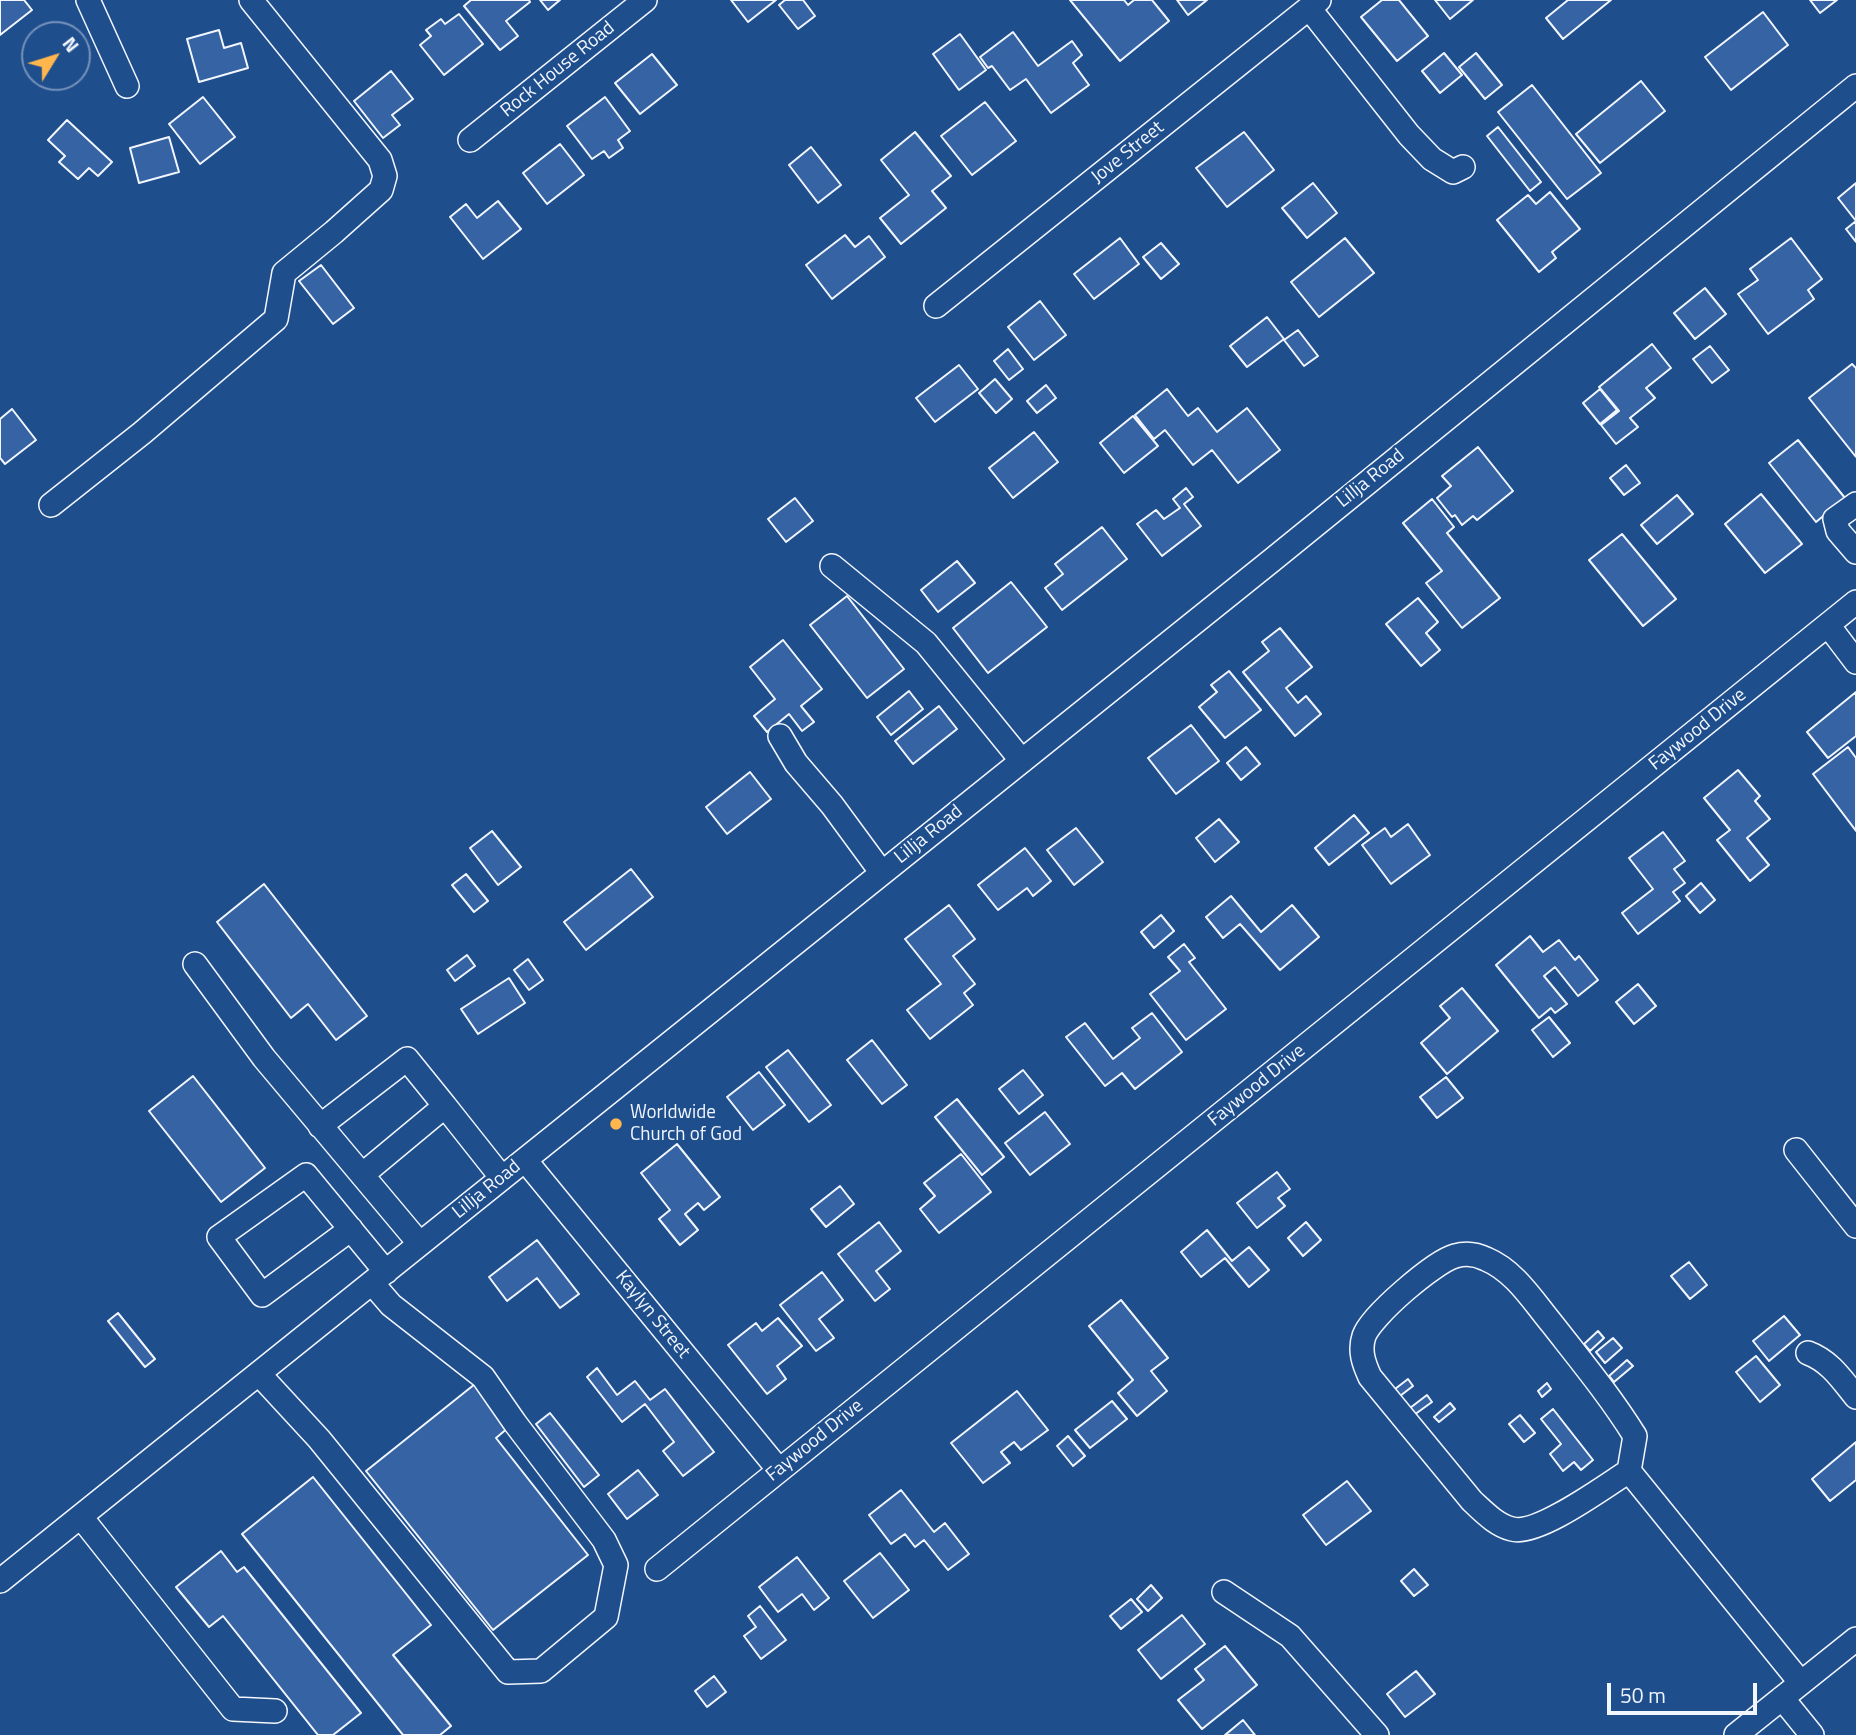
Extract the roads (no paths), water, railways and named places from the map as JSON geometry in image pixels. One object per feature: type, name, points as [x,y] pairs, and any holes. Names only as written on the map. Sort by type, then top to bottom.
[{"type":"street","points":[[88,0],[127,86]]},
{"type":"street","points":[[51,505],[142,433],[276,318],[284,273],[381,190],[385,176],[380,160],[251,0]]},
{"type":"street","name":"Rock House Road","points":[[470,140],[645,0]]},
{"type":"street","points":[[1314,4],[1409,135],[1432,159],[1453,172],[1463,167]]},
{"type":"street","name":"Jove Street","points":[[936,306],[1314,4]]},
{"type":"street","name":"Lillja Road","points":[[0,1581],[1022,761],[1856,86]]},
{"type":"street","points":[[1856,504],[1835,519],[1838,531],[1856,552]]},
{"type":"street","points":[[832,566],[926,643],[1022,761]]},
{"type":"street","name":"Faywood Drive","points":[[657,1569],[1856,602]]},
{"type":"street","points":[[1828,625],[1856,662]]},
{"type":"street","points":[[780,736],[796,762],[832,805],[882,873]]},
{"type":"street","points":[[195,964],[264,1058],[420,1244]]},
{"type":"street","points":[[320,1126],[407,1059],[502,1178]]},
{"type":"street","points":[[362,1175],[446,1106]]},
{"type":"street","points":[[1796,1150],[1856,1226]]},
{"type":"street","name":"Kaylyn Street","points":[[525,1160],[779,1470]]},
{"type":"street","points":[[259,1374],[319,1439],[508,1672],[541,1671],[606,1617],[615,1565],[604,1539],[515,1423],[484,1377],[391,1305],[379,1277],[351,1229],[306,1175],[219,1237],[262,1295],[351,1229]]},
{"type":"street","points":[[1629,1471],[1550,1520],[1528,1529],[1515,1530],[1501,1525],[1472,1501],[1370,1377],[1362,1361],[1363,1338],[1371,1322],[1406,1290],[1442,1262],[1455,1256],[1474,1254],[1513,1276],[1607,1393],[1635,1436],[1629,1471],[1801,1683]]},
{"type":"street","points":[[1808,1353],[1821,1358],[1856,1397]]},
{"type":"street","points":[[81,1517],[233,1709],[275,1711]]},
{"type":"street","points":[[1224,1592],[1290,1636],[1377,1735]]},
{"type":"street","points":[[1736,1735],[1856,1639]]},
{"type":"street","points":[[1782,1698],[1812,1735]]},
{"type":"place","name":"Worldwide Church of God","points":[[616,1124]]}]
